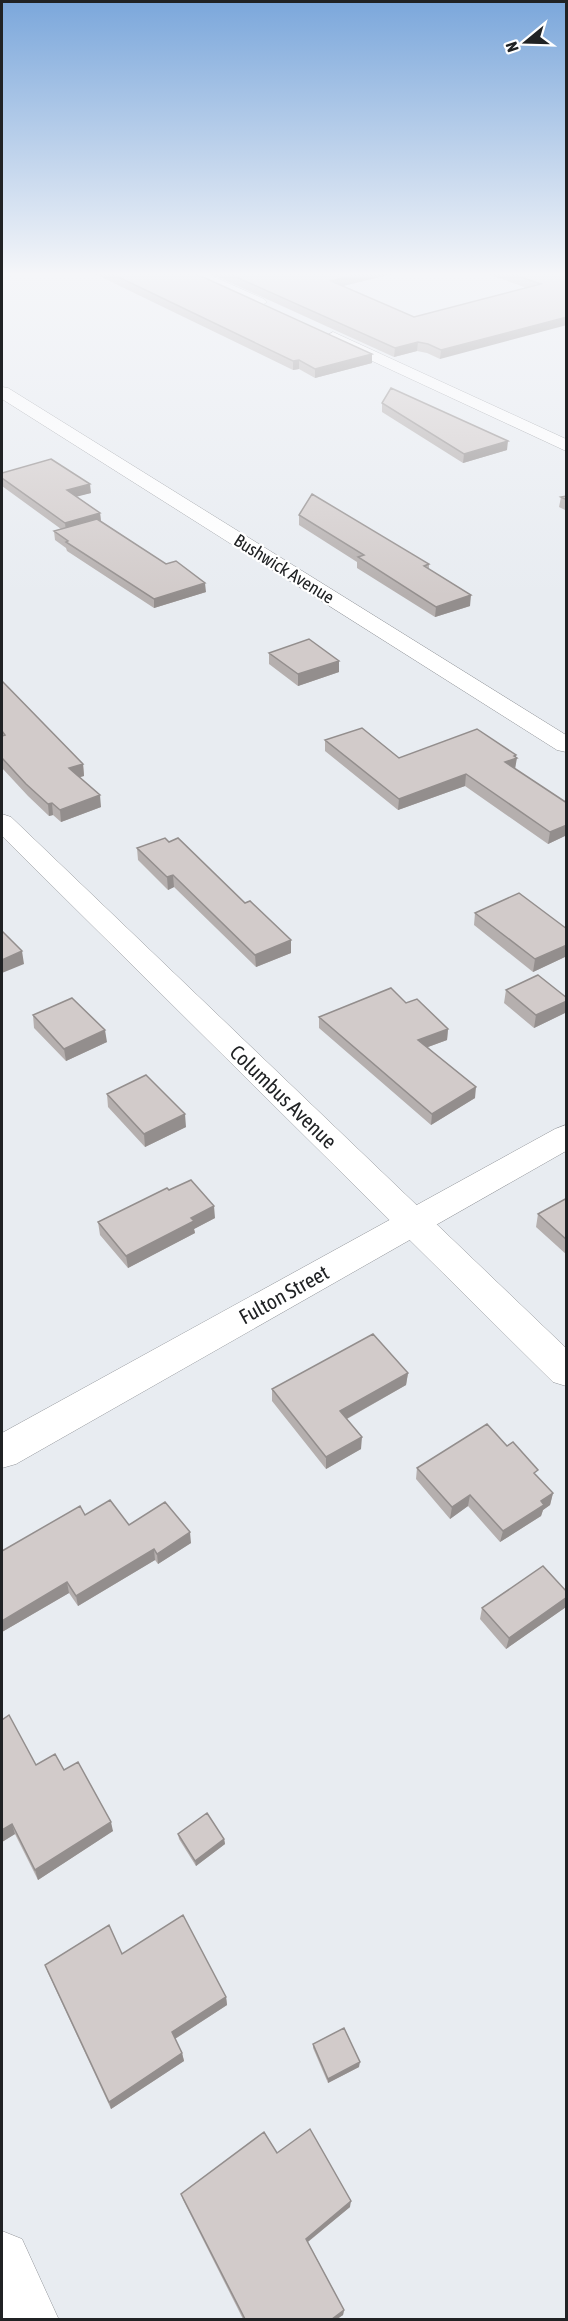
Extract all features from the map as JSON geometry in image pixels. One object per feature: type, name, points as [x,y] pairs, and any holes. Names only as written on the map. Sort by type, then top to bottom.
[{"type":"street","points":[[426,380],[567,446]]},
{"type":"street","name":"Bushwick Avenue","points":[[2,392],[567,745]]},
{"type":"street","name":"Columbus Avenue","points":[[2,822],[412,1223],[567,1371]]},
{"type":"street","name":"Fulton Street","points":[[2,1452],[567,1137]]},
{"type":"street","points":[[2,2259],[31,2319]]},
{"type":"building","points":[[391,388],[508,441],[464,454],[382,403]]},
{"type":"building","points":[[51,459],[90,484],[67,490],[100,513],[65,523],[2,478],[2,473]]},
{"type":"building","points":[[312,494],[429,564],[424,566],[471,595],[436,607],[358,557],[364,555],[299,515]]},
{"type":"building","points":[[97,519],[166,564],[176,561],[205,583],[154,599],[66,542],[68,541],[54,531]]},
{"type":"building","points":[[309,639],[339,661],[298,674],[269,653]]},
{"type":"building","points":[[2,681],[83,764],[69,768],[100,795],[60,810],[52,803],[48,804],[2,758],[2,736],[5,735],[2,731]]},
{"type":"building","points":[[362,728],[399,758],[477,729],[516,755],[514,756],[517,758],[505,762],[567,803],[567,825],[550,832],[466,774],[399,799],[325,740]]},
{"type":"building","points":[[165,838],[169,842],[178,838],[245,903],[250,901],[291,940],[255,955],[173,875],[167,877],[137,848]]},
{"type":"building","points":[[519,893],[567,929],[567,945],[535,959],[475,913]]},
{"type":"building","points":[[2,931],[22,951],[2,960]]},
{"type":"building","points":[[538,975],[567,998],[567,1001],[536,1015],[506,990]]},
{"type":"building","points":[[391,988],[406,1003],[417,999],[448,1029],[418,1040],[476,1087],[432,1114],[319,1017]]},
{"type":"building","points":[[72,998],[105,1030],[64,1049],[33,1015]]},
{"type":"building","points":[[146,1075],[185,1114],[144,1134],[107,1094]]},
{"type":"building","points":[[191,1180],[214,1206],[191,1218],[194,1221],[126,1256],[98,1222],[167,1188],[169,1190]]},
{"type":"building","points":[[567,1198],[567,1240],[538,1214]]},
{"type":"building","points":[[373,1334],[408,1373],[340,1411],[362,1437],[326,1457],[272,1389]]},
{"type":"building","points":[[487,1424],[507,1446],[513,1442],[538,1470],[534,1473],[553,1493],[541,1501],[544,1505],[503,1531],[470,1495],[452,1507],[417,1468]]},
{"type":"building","points":[[110,1500],[129,1525],[165,1502],[190,1532],[157,1554],[154,1549],[76,1596],[67,1582],[2,1621],[2,1551],[80,1506],[85,1515]]},
{"type":"building","points":[[543,1566],[567,1592],[567,1597],[509,1638],[482,1608]]},
{"type":"building","points":[[9,1715],[36,1765],[55,1754],[64,1770],[78,1762],[111,1822],[35,1870],[12,1824],[2,1830],[2,1720]]},
{"type":"building","points":[[207,1813],[224,1839],[195,1861],[178,1834]]},
{"type":"building","points":[[183,1915],[226,1997],[172,2032],[182,2053],[109,2102],[45,1965],[109,1925],[122,1954]]},
{"type":"building","points":[[344,2028],[360,2062],[328,2079],[313,2044]]},
{"type":"building","points":[[310,2129],[351,2201],[306,2239],[344,2310],[332,2319],[245,2319],[181,2194],[264,2132],[277,2153]]}]
